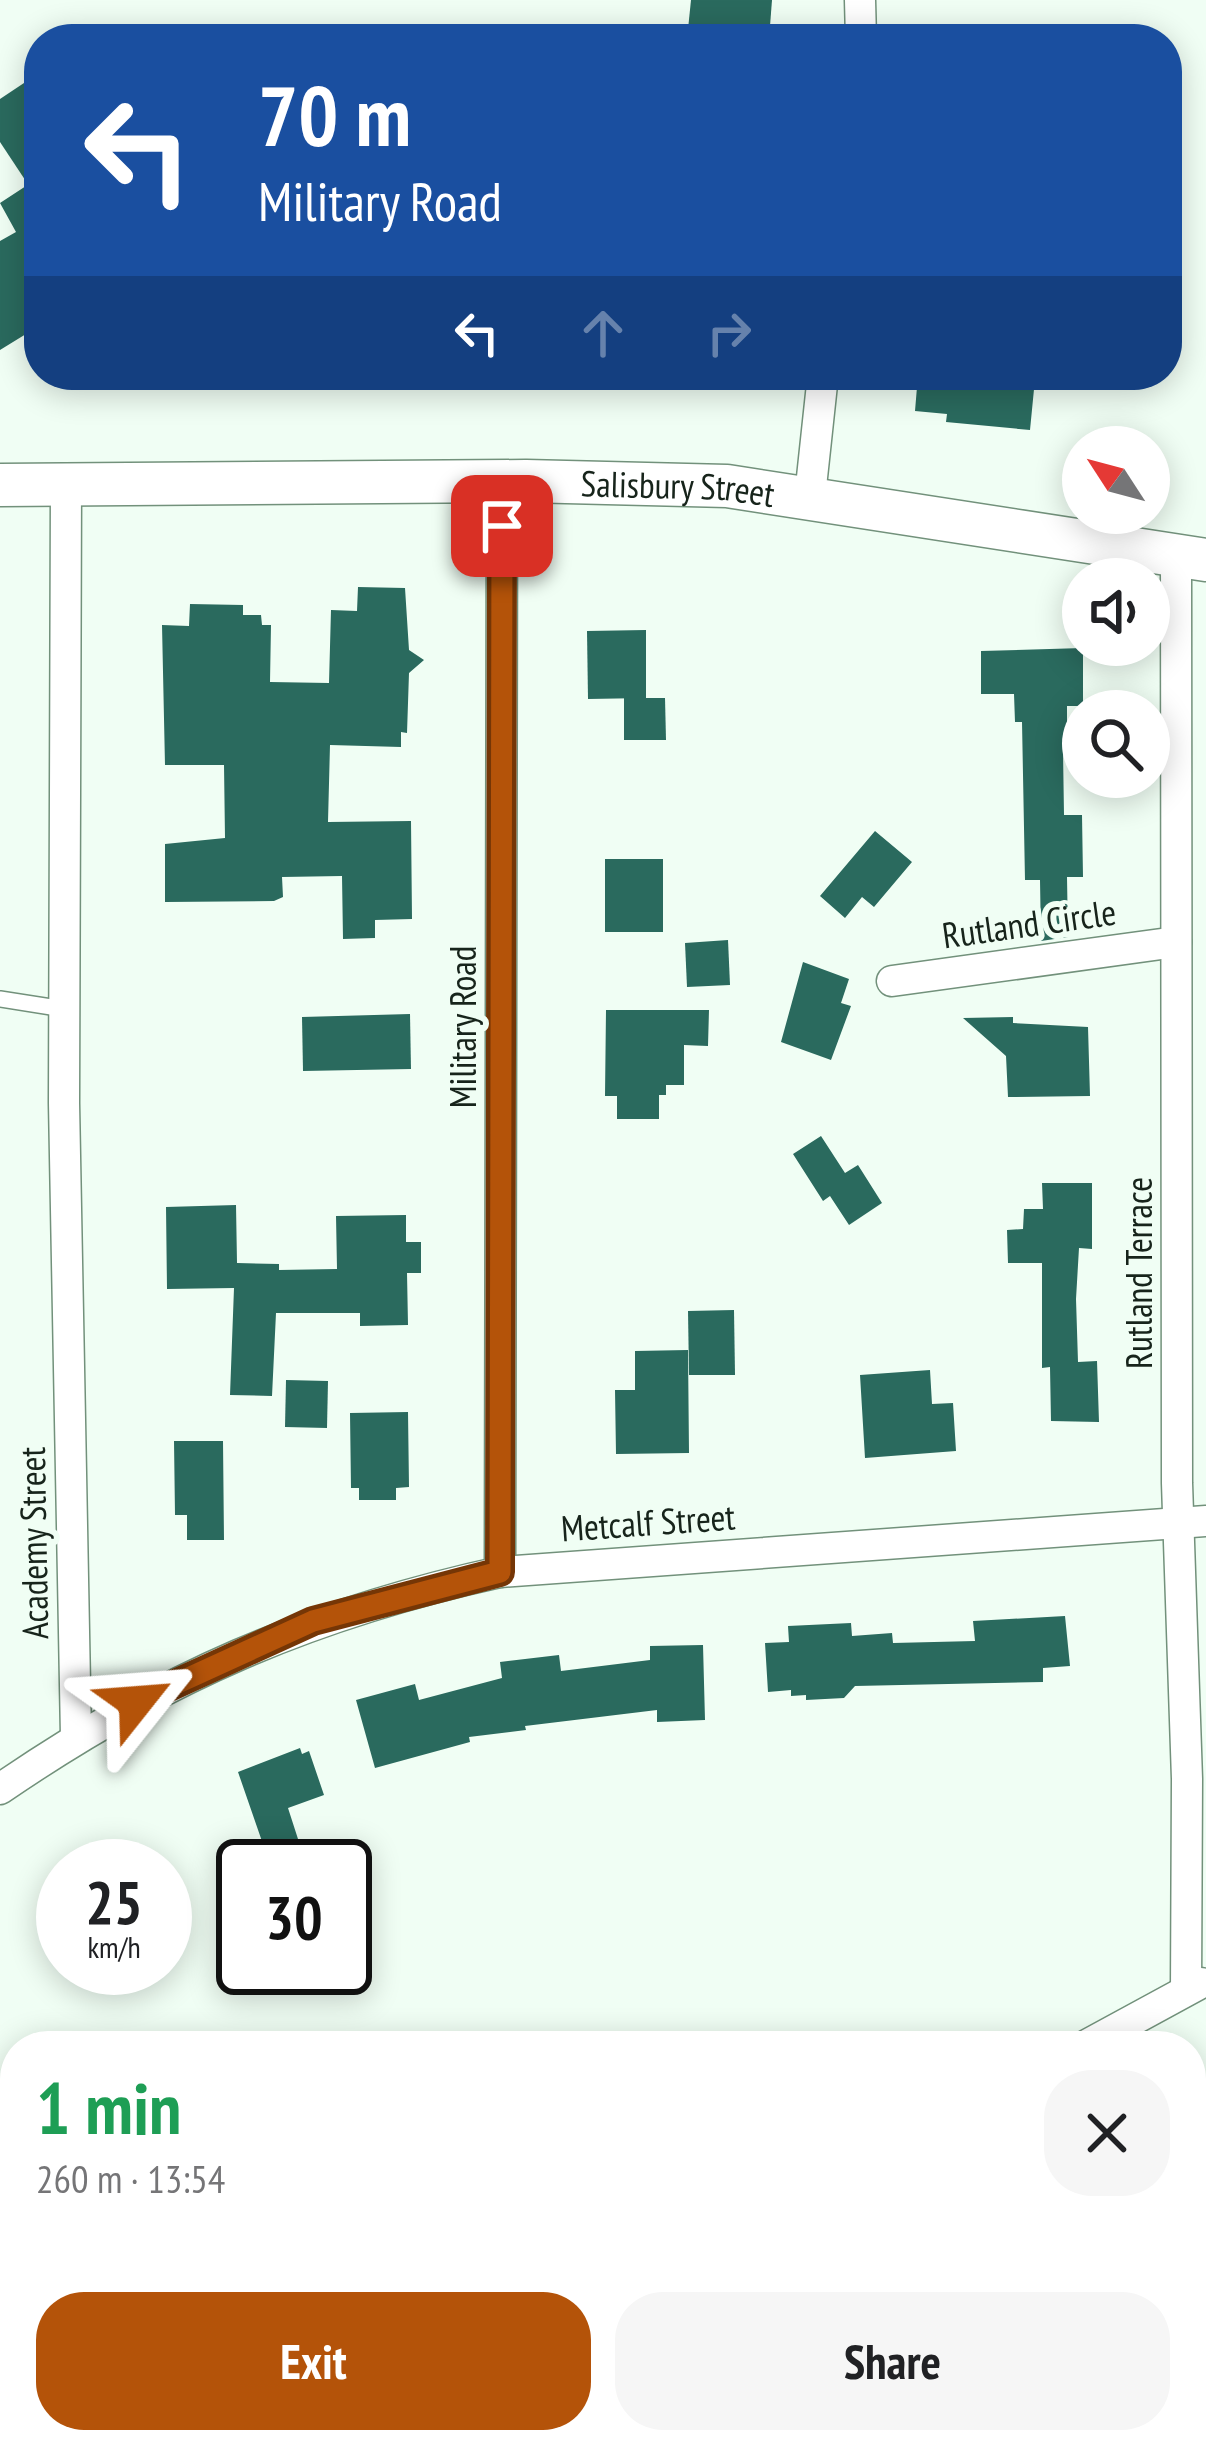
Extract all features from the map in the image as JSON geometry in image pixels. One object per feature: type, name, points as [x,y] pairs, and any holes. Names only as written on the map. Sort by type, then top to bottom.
[{"type":"main road","name":"Salisbury Street","points":[[0,485],[655,483],[810,496],[1191,558]]},
{"type":"street","points":[[810,496],[821,390]]},
{"type":"street","name":"Military Road","points":[[500,1572],[502,482]]},
{"type":"street","name":"Academy Street","points":[[66,484],[64,1009],[76,1737]]},
{"type":"street","name":"Rutland Terrace","points":[[1191,558],[1176,942],[1192,1521],[1187,1779],[1196,1985]]},
{"type":"street","name":"Rutland Circle","points":[[892,981],[1176,942]]},
{"type":"street","name":"Metcalf Street","points":[[0,1790],[76,1737],[261,1641],[367,1604],[500,1572],[1192,1521]]},
{"type":"street","points":[[1112,2031],[1196,1985]]},
{"type":"lane","points":[[0,999],[64,1009]]},
{"type":"building","points":[[691,0],[772,0],[770,24],[689,24]]},
{"type":"building","points":[[24,83],[24,178],[0,142],[0,99]]},
{"type":"building","points":[[24,187],[24,335],[0,350],[0,241],[16,232],[0,203]]},
{"type":"building","points":[[917,390],[1034,390],[1030,430],[946,422],[947,414],[915,411]]},
{"type":"building","points":[[358,587],[405,588],[409,650],[424,660],[409,673],[407,733],[401,732],[401,747],[330,745],[328,822],[411,821],[412,919],[375,920],[375,938],[343,939],[342,876],[282,877],[283,897],[274,901],[165,902],[165,844],[225,838],[224,765],[165,765],[162,625],[189,626],[190,604],[243,605],[243,615],[261,615],[262,625],[271,625],[270,682],[329,683],[331,610],[357,611]]},
{"type":"building","points":[[646,630],[646,698],[588,699],[587,631]]},
{"type":"building","points":[[1062,649],[1062,666],[1083,666],[1083,690],[1062,690],[1064,815],[1082,815],[1083,877],[1067,877],[1068,937],[1041,941],[1040,880],[1025,880],[1022,722],[1015,722],[1014,694],[981,694],[981,651]]},
{"type":"building","points":[[624,698],[665,698],[666,740],[624,740]]},
{"type":"building","points":[[875,831],[912,862],[874,907],[862,897],[845,918],[820,896]]},
{"type":"building","points":[[605,859],[663,859],[663,932],[605,932]]},
{"type":"building","points":[[728,940],[730,985],[687,987],[685,943]]},
{"type":"building","points":[[803,962],[849,979],[841,1003],[851,1006],[831,1060],[781,1042]]},
{"type":"building","points":[[606,1010],[709,1010],[708,1046],[684,1045],[684,1085],[666,1085],[666,1095],[659,1095],[659,1119],[617,1119],[617,1096],[605,1096]]},
{"type":"building","points":[[410,1014],[411,1069],[303,1071],[302,1017]]},
{"type":"building","points":[[1013,1017],[1013,1023],[1088,1027],[1090,1096],[1008,1097],[1006,1056],[963,1018]]},
{"type":"building","points":[[821,1136],[845,1173],[858,1165],[882,1203],[849,1225],[830,1196],[823,1201],[793,1154]]},
{"type":"building","points":[[1042,1183],[1092,1183],[1092,1249],[1079,1248],[1076,1299],[1078,1362],[1097,1361],[1099,1422],[1051,1421],[1050,1367],[1042,1368],[1042,1263],[1008,1263],[1007,1230],[1023,1229],[1024,1209],[1043,1209]]},
{"type":"building","points":[[236,1205],[237,1263],[279,1264],[279,1270],[337,1269],[336,1216],[406,1215],[406,1242],[421,1242],[421,1273],[407,1273],[408,1325],[360,1326],[360,1313],[276,1313],[272,1396],[230,1395],[234,1288],[167,1289],[166,1207]]},
{"type":"building","points":[[734,1310],[735,1375],[689,1375],[688,1311]]},
{"type":"building","points":[[688,1350],[689,1453],[616,1454],[615,1390],[635,1390],[635,1351]]},
{"type":"building","points":[[930,1370],[932,1404],[953,1403],[956,1451],[865,1458],[860,1375]]},
{"type":"building","points":[[286,1380],[328,1381],[327,1428],[285,1427]]},
{"type":"building","points":[[408,1412],[409,1487],[396,1488],[396,1500],[359,1500],[359,1488],[351,1488],[350,1413]]},
{"type":"building","points":[[174,1441],[223,1441],[224,1540],[187,1540],[187,1515],[175,1515]]},
{"type":"building","points":[[1065,1616],[1070,1666],[1043,1668],[1043,1682],[855,1686],[844,1698],[806,1700],[806,1695],[791,1696],[791,1690],[768,1692],[765,1643],[789,1642],[788,1626],[851,1623],[852,1636],[892,1633],[893,1643],[975,1641],[973,1621]]},
{"type":"building","points":[[703,1645],[705,1720],[657,1722],[657,1710],[525,1726],[526,1730],[469,1737],[470,1742],[375,1768],[356,1700],[415,1684],[419,1700],[502,1678],[500,1662],[559,1655],[561,1671],[650,1660],[650,1646]]},
{"type":"building","points":[[300,1748],[302,1754],[309,1751],[324,1795],[288,1808],[298,1839],[261,1839],[238,1772]]},
{"type":"route","points":[[136,1702],[210,1664],[313,1621],[500,1572],[502,526]]}]
